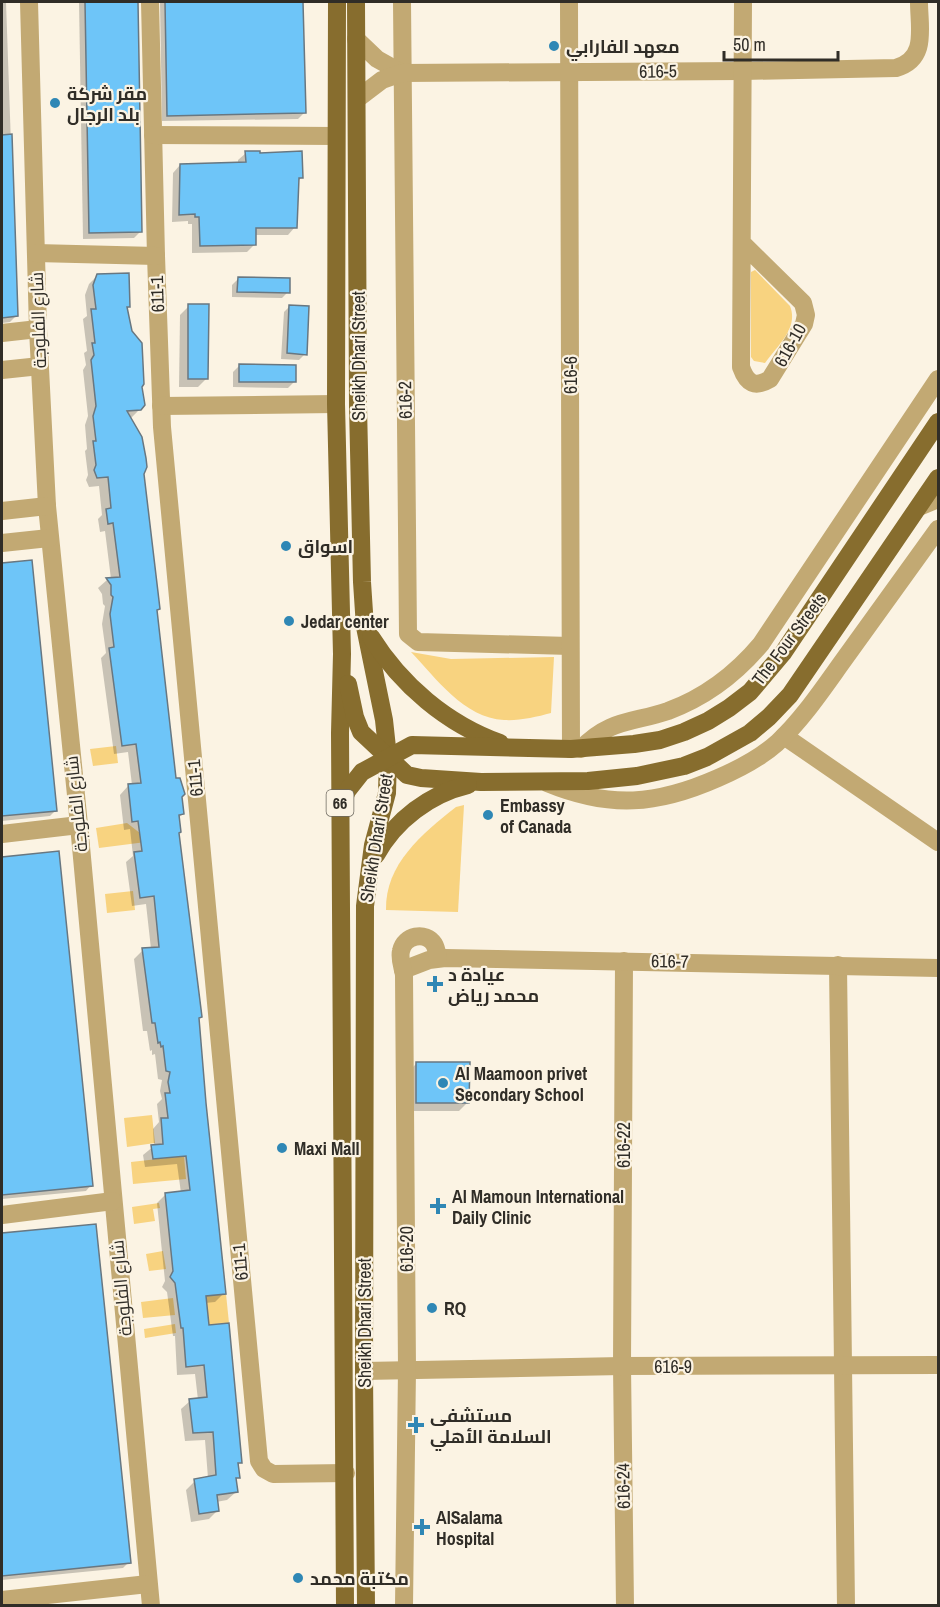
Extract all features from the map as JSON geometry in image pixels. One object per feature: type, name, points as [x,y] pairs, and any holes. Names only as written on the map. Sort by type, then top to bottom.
[{"type":"main road","name":"Sheikh Dhari Street","points":[[337,2],[336,404],[342,654],[339,733],[346,1473],[345,1605]]},
{"type":"main road","name":"Sheikh Dhari Street","points":[[357,2],[358,406],[362,582],[365,627],[384,720],[388,756],[387,794],[369,867],[365,906],[366,1605]]},
{"type":"main road","name":"The Four Streets","points":[[340,806],[355,779],[370,766],[404,748],[418,744],[576,749],[660,740],[708,721],[750,692],[783,653],[939,422]]},
{"type":"main road","name":"The Four Streets","points":[[342,654],[355,717],[361,732],[410,776],[481,782],[547,783],[588,781],[661,772],[707,757],[750,733],[790,695],[939,478]]},
{"type":"main road","points":[[365,627],[393,668],[428,702],[470,730],[516,748]]},
{"type":"main road","points":[[369,867],[396,826],[414,810],[435,797],[481,782]]},
{"type":"street","name":"شارع الفلوجة","points":[[29,2],[38,329],[49,538],[79,825],[151,1605]]},
{"type":"street","name":"611-1","points":[[150,2],[161,406],[259,1461],[264,1470],[273,1474],[346,1473]]},
{"type":"street","name":"616-2","points":[[402,2],[408,634],[412,640],[418,642],[570,646]]},
{"type":"street","name":"616-6","points":[[569,2],[571,72],[570,646],[576,749]]},
{"type":"street","name":"616-10","points":[[742,243],[803,303],[806,315],[804,324],[771,379],[762,384],[752,383],[745,377],[741,367],[743,2]]},
{"type":"street","name":"616-5","points":[[402,72],[896,68],[912,60],[917,53],[920,43],[919,2]]},
{"type":"street","points":[[356,39],[377,59],[402,72]]},
{"type":"street","points":[[357,99],[373,86],[402,72]]},
{"type":"street","points":[[153,135],[336,136]]},
{"type":"street","points":[[36,253],[156,256]]},
{"type":"street","points":[[2,333],[38,329]]},
{"type":"street","points":[[2,370],[40,366]]},
{"type":"street","points":[[576,749],[611,726],[641,719],[688,703],[719,685],[746,662],[761,644],[939,379]]},
{"type":"street","points":[[161,406],[336,404]]},
{"type":"street","points":[[919,507],[939,499]]},
{"type":"street","points":[[2,511],[47,506]]},
{"type":"street","points":[[547,783],[579,795],[613,801],[649,800],[684,792],[752,761],[784,736],[818,694],[939,529]]},
{"type":"street","points":[[2,543],[49,538]]},
{"type":"street","points":[[784,736],[939,842]]},
{"type":"street","points":[[2,834],[79,825]]},
{"type":"street","name":"616-20","points":[[404,1605],[407,1369],[404,970],[400,956],[402,946],[415,936],[420,936],[430,939],[436,948],[438,958]]},
{"type":"street","name":"616-7","points":[[404,970],[438,958],[838,964],[939,968]]},
{"type":"street","name":"616-22","points":[[622,1366],[624,961]]},
{"type":"street","points":[[838,964],[846,1605]]},
{"type":"street","points":[[2,1215],[113,1201]]},
{"type":"street","name":"616-9","points":[[364,1371],[622,1366],[939,1365]]},
{"type":"street","name":"616-24","points":[[622,1366],[625,1605]]},
{"type":"street","points":[[2,1600],[148,1584]]},
{"type":"shaded area","points":[[755,270],[790,306],[792,314],[789,329],[765,363],[754,361],[751,357],[751,272]]},
{"type":"shaded area","points":[[411,652],[451,659],[554,657],[551,713],[504,720],[490,718],[476,712],[452,695]]},
{"type":"shaded area","points":[[116,746],[118,763],[93,766],[90,749]]},
{"type":"shaded area","points":[[464,805],[458,912],[386,910],[387,893],[392,878],[408,851],[443,817],[456,807]]},
{"type":"shaded area","points":[[127,823],[145,837],[146,842],[99,848],[96,828]]},
{"type":"shaded area","points":[[133,891],[135,910],[107,913],[105,894]]},
{"type":"shaded area","points":[[152,1115],[155,1143],[127,1147],[124,1118]]},
{"type":"shaded area","points":[[184,1156],[186,1179],[133,1184],[131,1162]]},
{"type":"shaded area","points":[[159,1203],[160,1208],[153,1209],[155,1221],[134,1224],[132,1207]]},
{"type":"shaded area","points":[[163,1251],[166,1269],[149,1271],[146,1254]]},
{"type":"shaded area","points":[[226,1294],[229,1323],[209,1325],[206,1296]]},
{"type":"shaded area","points":[[173,1298],[175,1315],[143,1318],[141,1302]]},
{"type":"shaded area","points":[[175,1324],[176,1333],[145,1338],[144,1329]]},
{"type":"building","points":[[85,2],[138,2],[142,232],[89,233]]},
{"type":"building","points":[[165,2],[303,2],[306,113],[167,116]]},
{"type":"building","points":[[12,134],[18,316],[2,318],[2,135]]},
{"type":"building","points":[[245,151],[260,151],[260,153],[302,151],[303,178],[299,178],[297,228],[256,228],[256,245],[200,246],[199,217],[195,217],[195,214],[179,215],[180,164],[246,162]]},
{"type":"building","points":[[129,273],[130,307],[127,307],[132,331],[142,343],[144,384],[142,387],[145,405],[141,410],[127,411],[142,437],[146,458],[147,467],[144,474],[176,778],[180,778],[185,794],[182,797],[184,814],[179,815],[181,832],[179,833],[202,1017],[199,1018],[206,1103],[226,1294],[206,1296],[209,1325],[229,1323],[242,1463],[238,1463],[240,1478],[236,1478],[238,1492],[217,1495],[219,1511],[199,1514],[194,1479],[216,1475],[213,1432],[193,1433],[189,1399],[207,1397],[204,1365],[186,1367],[183,1328],[181,1328],[175,1283],[170,1277],[173,1271],[165,1193],[190,1190],[186,1156],[153,1159],[151,1145],[163,1144],[161,1118],[168,1118],[165,1093],[170,1093],[168,1082],[170,1072],[166,1071],[163,1046],[161,1047],[160,1042],[158,1043],[155,1023],[152,1023],[142,948],[159,947],[154,896],[140,898],[134,852],[142,851],[138,821],[132,822],[128,784],[141,783],[136,744],[122,746],[109,648],[114,647],[110,614],[113,597],[111,585],[106,578],[120,577],[113,523],[108,524],[106,509],[111,508],[108,477],[97,478],[94,470],[96,465],[93,441],[96,441],[93,416],[96,406],[91,360],[94,355],[92,343],[95,343],[91,309],[96,309],[93,285],[97,274]]},
{"type":"building","points":[[238,277],[290,278],[290,293],[237,292]]},
{"type":"building","points":[[188,304],[209,304],[208,379],[188,379]]},
{"type":"building","points":[[289,305],[309,306],[307,355],[287,353]]},
{"type":"building","points":[[239,364],[296,365],[296,382],[239,382]]},
{"type":"building","points":[[32,560],[57,811],[2,816],[2,563]]},
{"type":"building","points":[[59,851],[93,1186],[2,1195],[2,857]]},
{"type":"building","name":"Al Maamoon privet Secondary School","points":[[416,1062],[470,1062],[469,1103],[416,1103]]},
{"type":"building","points":[[96,1224],[131,1563],[2,1576],[2,1233]]},
{"type":"place","name":"معهد الفارابي","points":[[554,46]]},
{"type":"place","name":"مقر شركة بلد الرجال","points":[[55,103]]},
{"type":"place","name":"اسواق","points":[[286,546]]},
{"type":"place","name":"Jedar center","points":[[289,621]]},
{"type":"place","name":"Embassy of Canada","points":[[488,815]]},
{"type":"place","name":"عيادة د محمد رياض","points":[[435,984]]},
{"type":"place","name":"Al Maamoon privet Secondary School","points":[[443,1083]]},
{"type":"place","name":"Maxi Mall","points":[[282,1148]]},
{"type":"place","name":"Al Mamoun International Daily Clinic","points":[[438,1206]]},
{"type":"place","name":"RQ","points":[[432,1308]]},
{"type":"place","name":"مستشفى السلامة الأهلي","points":[[416,1425]]},
{"type":"place","name":"AlSalama Hospital","points":[[422,1527]]},
{"type":"place","name":"مكتبة محمد","points":[[298,1578]]}]
